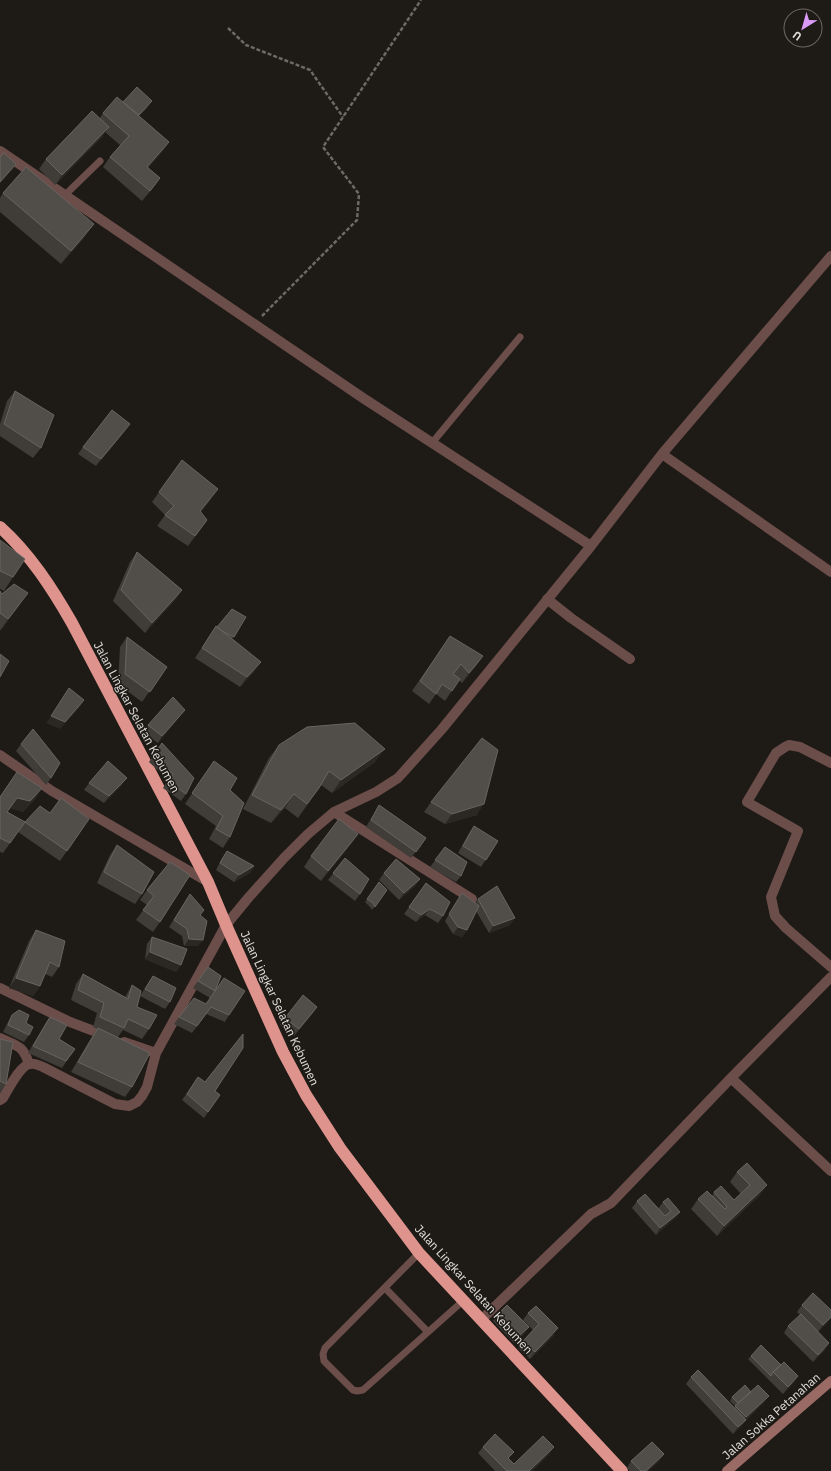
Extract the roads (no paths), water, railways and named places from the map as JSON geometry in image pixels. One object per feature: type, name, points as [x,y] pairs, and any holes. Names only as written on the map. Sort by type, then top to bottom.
[{"type":"highway","name":"Jalan Lingkar Selatan Kebumen","points":[[0,527],[49,583],[68,616],[208,882],[283,1052],[306,1095],[340,1148],[419,1253],[622,1471]]},
{"type":"main road","name":"Jalan Sokka Petanahan","points":[[727,1471],[831,1381]]},
{"type":"street","points":[[0,151],[432,443],[590,546]]},
{"type":"street","points":[[0,1100],[3,1098],[22,1068],[29,1064],[35,1064],[116,1104],[129,1106],[137,1102],[147,1087],[156,1053],[226,925],[284,858],[308,834],[334,812],[376,792],[398,778],[442,729],[547,600],[662,454],[831,256]]},
{"type":"street","points":[[662,454],[831,572]]},
{"type":"street","points":[[547,600],[630,659]]},
{"type":"street","points":[[831,763],[800,747],[789,745],[776,753],[747,802],[798,831],[772,897],[775,916],[786,928],[831,967]]},
{"type":"street","points":[[0,755],[52,791],[208,882]]},
{"type":"street","points":[[334,812],[472,899]]},
{"type":"street","points":[[482,1319],[591,1214],[611,1203],[731,1078],[831,977]]},
{"type":"street","points":[[0,988],[70,1022],[156,1053]]},
{"type":"street","points":[[0,1038],[21,1048],[26,1054],[29,1064]]},
{"type":"street","points":[[731,1078],[831,1171]]},
{"type":"lane","points":[[65,195],[100,161]]},
{"type":"lane","points":[[432,443],[520,337]]},
{"type":"lane","points":[[419,1253],[325,1348],[323,1354],[324,1361],[353,1390],[363,1390],[464,1300]]},
{"type":"lane","points":[[385,1288],[428,1332]]}]
